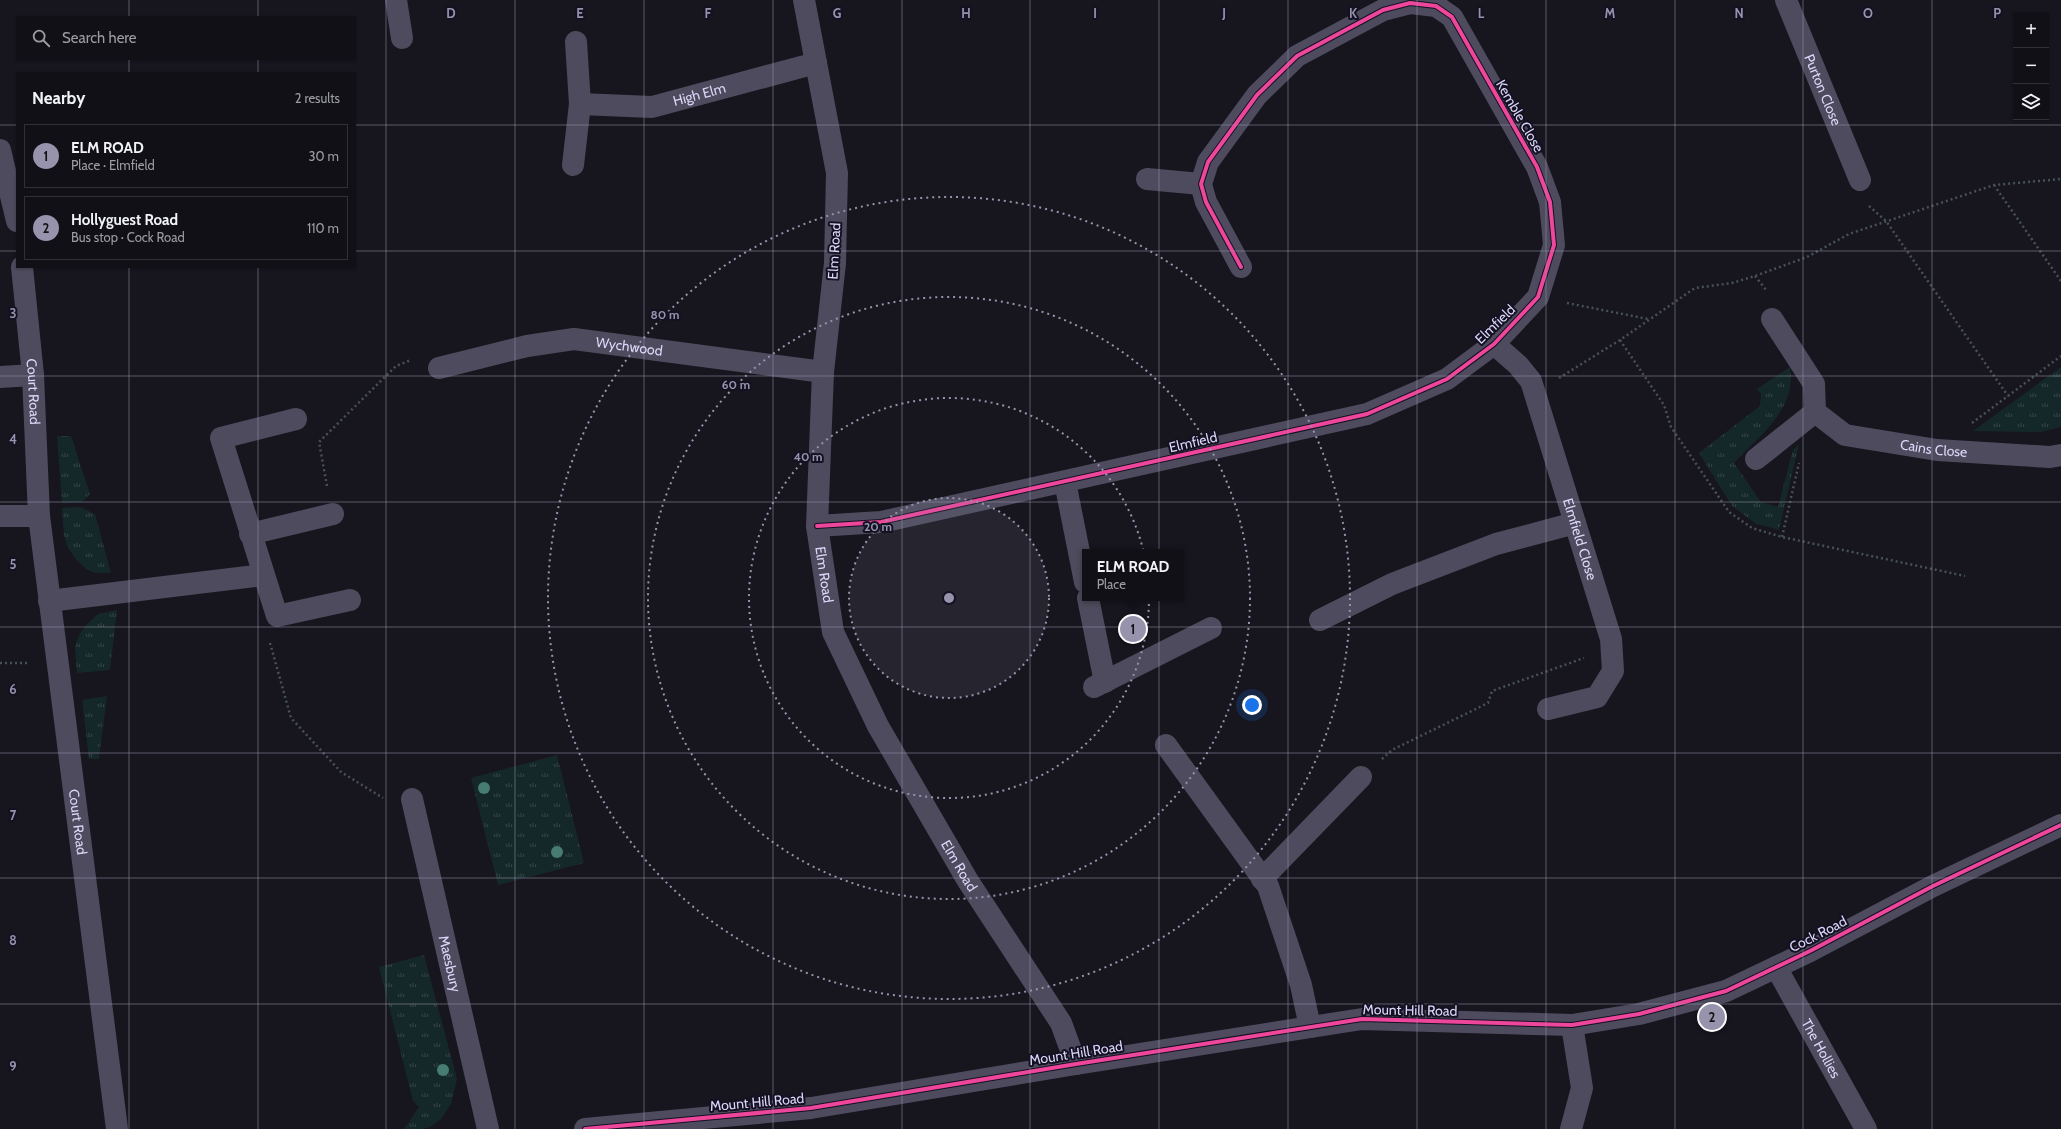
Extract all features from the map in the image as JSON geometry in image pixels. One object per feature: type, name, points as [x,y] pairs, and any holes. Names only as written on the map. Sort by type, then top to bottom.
[{"type":"street","points":[[396,0],[402,38]]},
{"type":"street","name":"Elm Road","points":[[804,0],[837,173],[835,263],[823,372],[817,526],[833,632],[878,726],[968,881],[1061,1023],[1076,1064]]},
{"type":"street","name":"Purton Close","points":[[1786,0],[1860,180]]},
{"type":"street","name":"Kemble Close","points":[[1201,184],[1208,162],[1230,129],[1257,95],[1297,56],[1383,10],[1410,3],[1437,3],[1452,17],[1537,167],[1550,202],[1554,245],[1538,297]]},
{"type":"street","points":[[573,165],[580,104],[576,42]]},
{"type":"street","name":"High Elm","points":[[580,104],[652,108],[816,63]]},
{"type":"street","points":[[0,150],[16,217]]},
{"type":"street","points":[[1147,179],[1201,184],[1206,202],[1241,268]]},
{"type":"street","name":"Court Road","points":[[22,268],[33,374],[39,516],[117,1129]]},
{"type":"street","name":"Elmfield","points":[[817,526],[881,522],[1367,414],[1447,379],[1494,344],[1538,297]]},
{"type":"street","points":[[1756,459],[1815,412],[1814,384],[1772,319]]},
{"type":"street","name":"Wychwood","points":[[438,368],[527,346],[574,339],[823,372]]},
{"type":"street","name":"Elmfield Close","points":[[1494,344],[1518,365],[1531,381],[1611,639],[1613,670],[1597,697],[1548,709]]},
{"type":"street","points":[[0,377],[33,374]]},
{"type":"street","name":"Cains Close","points":[[1815,412],[1845,435],[1937,450],[2050,457],[2061,455]]},
{"type":"street","points":[[296,419],[221,438],[276,616],[350,600]]},
{"type":"street","points":[[1065,482],[1082,567]]},
{"type":"street","points":[[250,534],[333,514]]},
{"type":"street","points":[[0,516],[39,516]]},
{"type":"street","points":[[1320,620],[1392,584],[1481,550],[1535,533],[1575,523]]},
{"type":"street","points":[[50,601],[263,575]]},
{"type":"street","points":[[1088,601],[1099,684],[1211,628]]},
{"type":"street","points":[[1166,745],[1268,886],[1300,986],[1310,1027]]},
{"type":"street","points":[[1262,879],[1361,777]]},
{"type":"street","name":"Maesbury","points":[[412,799],[488,1129]]},
{"type":"street","name":"Cock Road","points":[[1572,1025],[1639,1014],[1726,991],[1810,952],[1940,883],[2061,825]]},
{"type":"street","name":"The Hollies","points":[[1776,967],[1866,1129]]},
{"type":"street","name":"Mount Hill Road","points":[[585,1129],[811,1108],[1362,1019],[1572,1025]]},
{"type":"street","points":[[1571,1129],[1582,1088],[1572,1025]]},
{"type":"path","points":[[1531,381],[1561,377],[1620,340],[1648,319],[1695,288],[1732,283],[1755,276],[1807,257],[1849,234],[1994,185],[2061,179]]},
{"type":"path","points":[[1994,185],[2061,281]]},
{"type":"path","points":[[1868,205],[1886,221],[2008,396]]},
{"type":"path","points":[[1538,297],[1648,319]]},
{"type":"path","points":[[1620,340],[1664,405],[1671,428],[1729,512],[1752,528],[1782,537],[1965,576]]},
{"type":"path","points":[[333,514],[319,442],[396,366],[434,351],[438,368]]},
{"type":"path","points":[[1937,450],[2061,356]]},
{"type":"path","points":[[1782,537],[1799,462]]},
{"type":"path","points":[[276,616],[270,642],[291,718],[341,772],[384,798],[412,799]]},
{"type":"path","points":[[1361,777],[1392,750],[1488,703],[1492,691],[1611,648]]},
{"type":"green space","points":[[1790,367],[1791,382],[1788,396],[1782,408],[1765,431],[1734,463],[1761,502],[1778,507],[1793,450],[1799,444],[1779,530],[1755,523],[1732,506],[1699,453],[1760,406],[1761,394],[1757,389]]},
{"type":"green space","points":[[2061,367],[2061,427],[2041,432],[1973,431]]},
{"type":"green space","points":[[57,436],[71,436],[90,494],[82,502],[62,503]]},
{"type":"green space","points":[[80,507],[95,514],[111,573],[95,573],[86,569],[68,548],[64,535],[62,508]]},
{"type":"green space","points":[[117,610],[110,670],[77,673],[75,648],[79,635],[87,624],[98,614]]},
{"type":"green space","points":[[107,696],[99,759],[89,759],[82,700]]},
{"type":"green space","points":[[557,755],[584,863],[498,885],[471,778]]},
{"type":"green space","points":[[424,955],[457,1079],[451,1104],[441,1119],[430,1127],[422,1129],[404,1129],[419,1107],[413,1101],[379,967]]},
{"type":"cycle path","points":[[817,526],[881,522],[1367,414],[1447,379],[1494,344],[1538,297],[1554,245],[1550,202],[1537,167],[1452,17],[1436,6],[1410,3],[1383,10],[1297,56],[1257,95],[1208,162],[1201,184],[1206,202],[1241,267]]},
{"type":"cycle path","points":[[585,1129],[811,1108],[1362,1019],[1572,1025],[1639,1014],[1726,991],[1810,951],[1933,886],[2061,825]]},
{"type":"place","name":"ELM ROAD","points":[[1133,629]]},
{"type":"place","name":"Hollyguest Road","points":[[1712,1017]]}]
